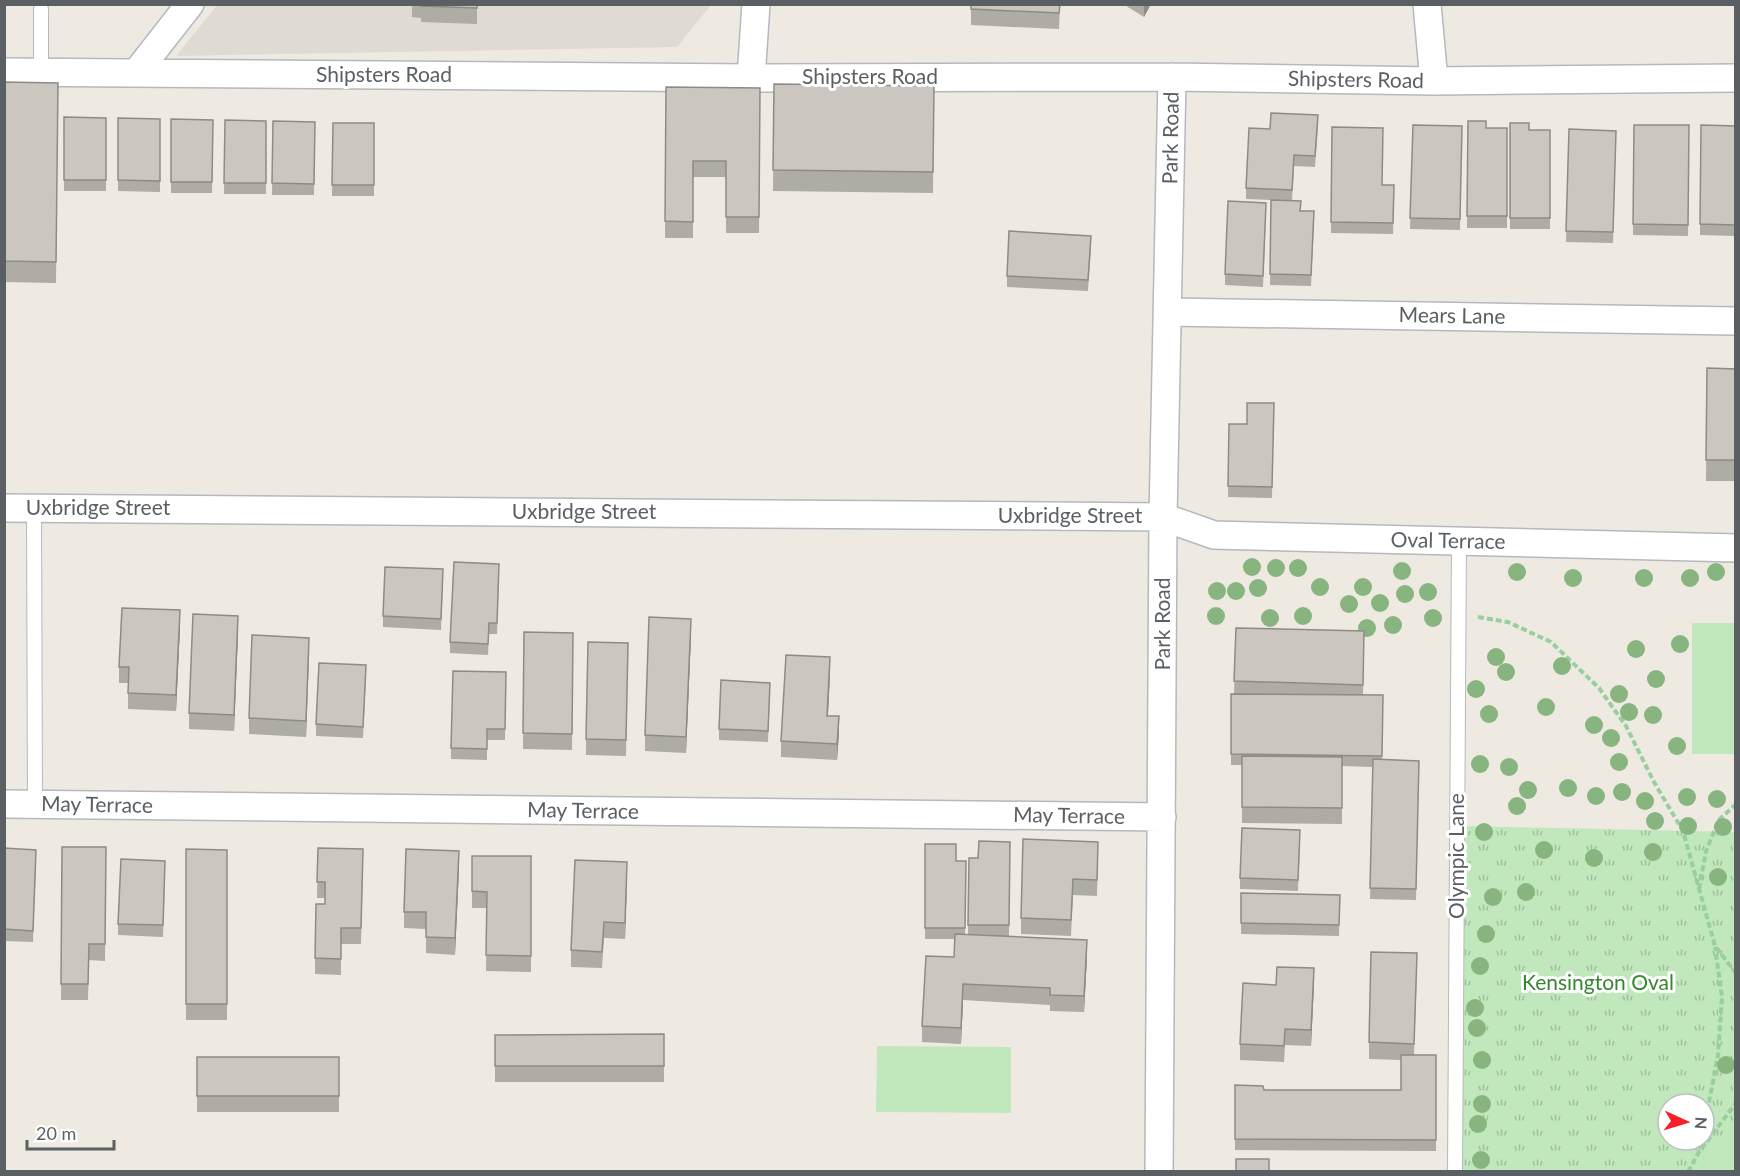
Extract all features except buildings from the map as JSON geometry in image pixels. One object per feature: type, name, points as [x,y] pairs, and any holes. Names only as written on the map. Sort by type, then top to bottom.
[{"type":"street","points":[[135,73],[190,4]]},
{"type":"street","points":[[751,78],[756,4]]},
{"type":"street","points":[[1427,4],[1434,81]]},
{"type":"street","name":"Shipsters Road","points":[[4,72],[751,78],[1172,77],[1434,81],[1736,78]]},
{"type":"street","name":"Park Road","points":[[1159,1172],[1163,517],[1169,312],[1172,77]]},
{"type":"street","name":"Mears Lane","points":[[1169,312],[1736,321]]},
{"type":"street","name":"Uxbridge Street","points":[[4,508],[1163,517]]},
{"type":"street","name":"Oval Terrace","points":[[1163,517],[1214,535],[1736,548]]},
{"type":"street","name":"May Terrace","points":[[4,804],[1162,817]]},
{"type":"lane","points":[[41,9],[41,72]]},
{"type":"lane","points":[[34,508],[35,805]]},
{"type":"lane","name":"Olympic Lane","points":[[1455,1172],[1459,541]]},
{"type":"path","points":[[1459,613],[1508,622],[1551,642],[1599,688],[1626,726],[1654,782],[1683,831],[1715,946],[1722,997],[1718,1055],[1711,1092]]},
{"type":"path","points":[[1699,890],[1706,851],[1719,820],[1736,804]]},
{"type":"path","points":[[1715,946],[1736,974]]},
{"type":"path","points":[[1716,1129],[1736,1103]]},
{"type":"path","points":[[1688,1172],[1699,1152]]},
{"type":"shaded area","points":[[217,5],[711,5],[677,47],[176,56]]},
{"type":"green space","points":[[1692,623],[1735,623],[1735,754],[1692,754]]},
{"type":"green space","name":"Kensington Oval","points":[[1463,826],[1735,832],[1735,1171],[1456,1172]]},
{"type":"green space","points":[[877,1046],[1011,1047],[1011,1113],[876,1112]]},
{"type":"green space","points":[[1735,1123],[1735,1171],[1701,1171],[1713,1152],[1716,1152],[1716,1148]]}]
